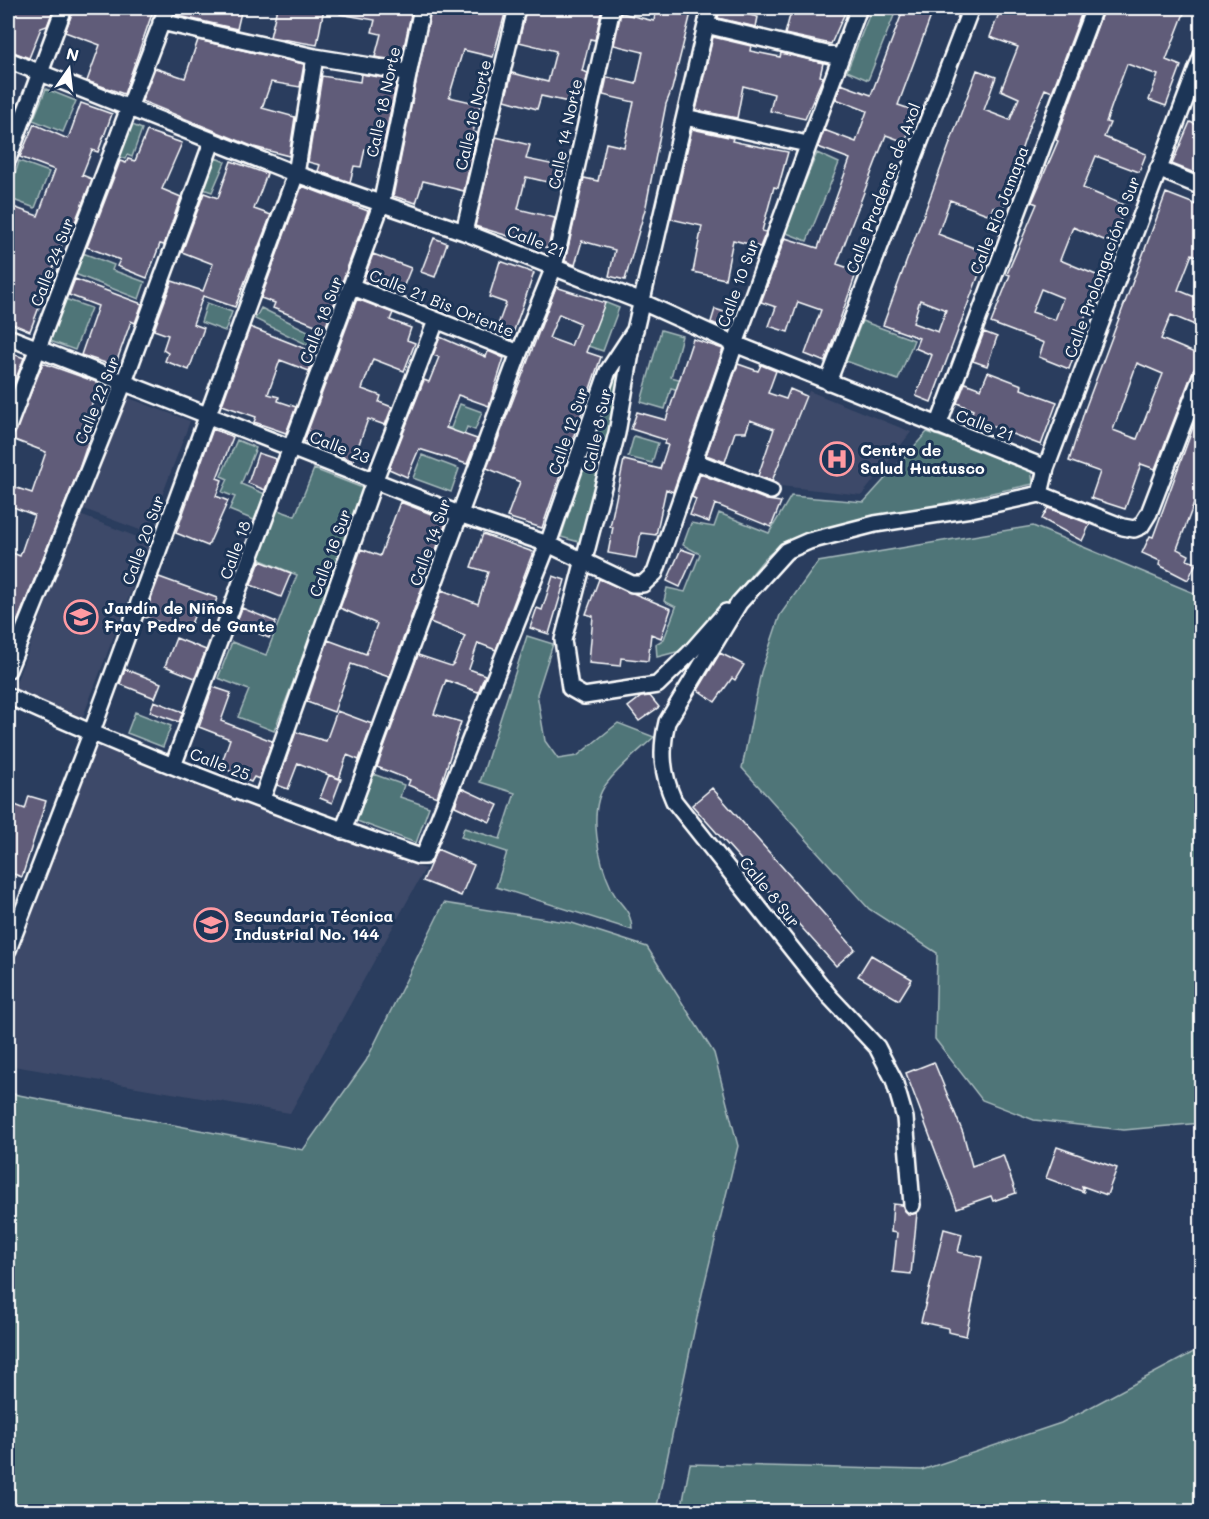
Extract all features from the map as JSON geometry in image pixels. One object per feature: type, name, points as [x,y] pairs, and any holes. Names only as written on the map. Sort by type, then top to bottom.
[{"type":"street","points":[[8,159],[64,8]]},
{"type":"street","name":"Calle 24 Sur","points":[[8,427],[166,8]]},
{"type":"street","name":"Calle 18 Norte","points":[[381,205],[422,8]]},
{"type":"street","name":"Calle 16 Norte","points":[[464,232],[517,8]]},
{"type":"street","name":"Calle 14 Norte","points":[[554,267],[612,8]]},
{"type":"street","name":"Calle 12 Sur","points":[[424,856],[548,543],[608,371],[635,330],[710,8]]},
{"type":"street","name":"Calle 10 Sur","points":[[655,573],[807,144],[859,8]]},
{"type":"street","name":"Calle Praderas de Axol","points":[[828,382],[971,8]]},
{"type":"street","name":"Calle Río Jamapa","points":[[938,426],[1094,8]]},
{"type":"street","points":[[161,22],[315,57],[408,72]]},
{"type":"street","points":[[706,25],[839,57]]},
{"type":"street","name":"Calle Prolongación 8 Sur","points":[[1040,494],[1046,468],[1202,55]]},
{"type":"street","name":"Calle 20 Sur","points":[[8,950],[91,734],[296,174],[315,57]]},
{"type":"street","name":"Calle 21","points":[[8,60],[296,174],[464,232],[554,267],[828,382],[1046,468]]},
{"type":"street","points":[[685,117],[807,144]]},
{"type":"street","name":"Calle 22 Sur","points":[[8,670],[124,382],[212,142]]},
{"type":"street","points":[[1158,169],[1202,187]]},
{"type":"street","name":"Calle 18 Sur","points":[[292,447],[381,205]]},
{"type":"street","name":"Calle 14 Sur","points":[[343,831],[519,353],[554,267]]},
{"type":"street","name":"Calle 21 Bis Oriente","points":[[353,286],[519,353]]},
{"type":"street","name":"Calle 16 Sur","points":[[262,799],[375,479],[436,321]]},
{"type":"street","name":"Calle 8 Sur","points":[[635,330],[618,433],[563,640],[568,680],[577,694],[584,696],[657,685],[689,654],[728,610],[739,603]]},
{"type":"street","name":"Calle 23","points":[[8,337],[375,479],[459,514],[548,543],[638,586],[649,580],[655,573]]},
{"type":"street","points":[[1040,494],[1122,527],[1134,529],[1141,526],[1149,513],[1202,374]]},
{"type":"street","name":"Calle 18","points":[[174,766],[292,447]]},
{"type":"street","points":[[694,461],[771,491]]},
{"type":"street","name":"Calle 8 Sur","points":[[912,1205],[904,1118],[894,1080],[877,1047],[830,997],[674,801],[662,768],[667,722],[739,603],[786,551],[809,541],[875,524],[971,509],[1040,494]]},
{"type":"street","name":"Calle 25","points":[[8,696],[91,734],[174,766],[343,831],[424,856]]},
{"type":"shaded area","name":"Centro de Salud Huatusco","points":[[809,391],[911,432],[862,495],[772,485]]},
{"type":"shaded area","points":[[126,397],[190,421],[148,533],[84,509]]},
{"type":"shaded area","name":"Jardín de Niños Fray Pedro de Gante","points":[[80,515],[150,542],[82,719],[12,693]]},
{"type":"shaded area","name":"Secundaria Técnica Industrial No. 144","points":[[94,744],[425,869],[290,1113],[8,1065],[8,980]]},
{"type":"green space","points":[[872,8],[897,8],[868,80],[847,71]]},
{"type":"green space","points":[[46,89],[76,101],[63,132],[33,120]]},
{"type":"green space","points":[[130,124],[142,129],[132,157],[127,155],[125,159],[117,156]]},
{"type":"green space","points":[[817,153],[839,163],[807,241],[784,232]]},
{"type":"green space","points":[[216,158],[225,162],[212,192],[203,189]]},
{"type":"green space","points":[[19,161],[49,172],[35,208],[8,198]]},
{"type":"green space","points":[[83,253],[114,265],[112,270],[145,282],[139,299],[75,274]]},
{"type":"green space","points":[[65,299],[91,308],[75,350],[50,341]]},
{"type":"green space","points":[[604,302],[619,308],[603,351],[588,346]]},
{"type":"green space","points":[[207,303],[232,312],[225,331],[201,322]]},
{"type":"green space","points":[[261,308],[314,334],[308,345],[255,319]]},
{"type":"green space","points":[[862,321],[914,340],[898,380],[846,361]]},
{"type":"green space","points":[[661,330],[682,336],[671,377],[709,387],[706,397],[671,388],[665,409],[641,402]]},
{"type":"green space","points":[[620,366],[620,388],[612,433],[579,542],[561,537],[607,395]]},
{"type":"green space","points":[[460,404],[482,412],[475,430],[467,427],[462,441],[443,433],[445,427],[451,428]]},
{"type":"green space","points":[[927,432],[1031,468],[1033,484],[808,533],[782,544],[765,558],[733,597],[680,651],[657,657],[656,644],[664,639],[676,607],[664,601],[667,588],[685,592],[700,554],[683,545],[691,523],[714,527],[719,513],[769,533],[791,496],[864,502]]},
{"type":"green space","points":[[634,436],[658,443],[652,463],[628,457]]},
{"type":"green space","points":[[237,440],[256,448],[241,484],[265,494],[254,520],[229,510],[235,497],[222,492],[228,479],[221,476]]},
{"type":"green space","points":[[422,455],[459,469],[451,492],[413,478]]},
{"type":"green space","points":[[314,469],[368,490],[274,731],[238,717],[249,690],[218,678],[232,642],[266,655],[297,575],[256,558],[275,509],[295,516]]},
{"type":"green space","points":[[1033,526],[1196,594],[1201,587],[1201,1123],[1124,1130],[1034,1120],[982,1100],[935,1039],[937,953],[869,909],[742,768],[761,672],[780,615],[818,562]]},
{"type":"green space","points":[[527,636],[553,644],[537,694],[545,741],[558,759],[577,756],[618,723],[654,737],[607,783],[597,806],[599,851],[607,879],[615,896],[628,912],[632,930],[496,887],[507,852],[461,837],[464,828],[500,839],[515,793],[480,782]]},
{"type":"green space","points":[[135,712],[171,726],[163,747],[127,733]]},
{"type":"green space","points":[[373,774],[404,785],[400,797],[429,807],[416,843],[357,821]]},
{"type":"green space","points":[[444,903],[572,923],[647,947],[714,1053],[738,1146],[702,1294],[656,1511],[8,1511],[8,1093],[303,1150],[366,1061]]},
{"type":"green space","points":[[1201,1348],[1201,1511],[681,1511],[690,1464],[922,1470],[1061,1423]]},
{"type":"building","points":[[14,8],[54,8],[47,26],[41,28],[29,58],[8,50],[8,24]]},
{"type":"building","points":[[74,8],[154,8],[124,94],[87,81],[100,45],[65,32]]},
{"type":"building","points":[[177,8],[242,8],[237,29],[175,15]]},
{"type":"building","points":[[277,8],[324,8],[317,45],[270,37]]},
{"type":"building","points":[[340,8],[412,10],[401,61],[375,57],[381,34],[372,32],[375,20],[340,14]]},
{"type":"building","points":[[431,8],[506,10],[493,57],[463,50],[449,97],[480,104],[473,132],[477,133],[464,191],[423,181],[416,203],[393,196]]},
{"type":"building","points":[[526,8],[602,9],[595,40],[590,39],[582,71],[588,73],[584,91],[576,89],[573,103],[541,96],[537,109],[505,100],[512,73],[548,82],[556,51],[519,42]]},
{"type":"building","points":[[656,8],[692,9],[672,89],[666,104],[646,206],[625,280],[609,276],[615,250],[582,241],[575,265],[565,261],[584,178],[598,181],[606,143],[624,147],[634,102],[603,95],[607,77],[636,84],[643,52],[614,45],[621,13],[654,21]]},
{"type":"building","points":[[720,8],[758,17],[756,27],[718,18]]},
{"type":"building","points":[[792,8],[847,8],[831,44],[785,34]]},
{"type":"building","points":[[904,8],[934,8],[898,105],[916,111],[905,142],[886,135],[837,264],[857,271],[825,362],[805,354],[821,310],[798,302],[788,332],[769,326],[776,307],[761,302],[785,238],[818,248],[850,159],[818,147],[824,130],[856,142],[867,111],[836,99],[841,84],[871,95]]},
{"type":"building","points":[[1001,8],[1070,8],[1082,12],[1052,92],[1045,89],[1029,127],[1017,163],[1019,164],[1002,210],[993,207],[990,215],[950,200],[938,234],[987,253],[931,402],[916,396],[932,355],[915,348],[919,338],[883,325],[977,70],[996,77],[984,110],[1010,120],[1019,98],[1001,90],[1018,47],[990,37]],"holes":[[[920,300],[946,310],[938,332],[913,323]]]},
{"type":"building","points":[[1104,8],[1186,8],[1166,60],[1181,66],[1166,106],[1149,100],[1158,75],[1127,64],[1106,122],[1110,123],[1104,137],[1146,154],[1139,172],[1096,156],[1083,188],[1126,206],[1111,243],[1073,227],[1060,260],[1101,277],[1080,329],[1083,330],[1069,369],[1039,357],[1044,343],[991,323],[1010,275],[1007,274],[1037,204],[1032,202],[1058,141],[1056,140]],"holes":[[[1041,289],[1063,298],[1055,320],[1032,312]]]},
{"type":"building","points":[[713,37],[751,46],[750,51],[780,57],[781,53],[823,63],[820,76],[823,77],[805,119],[770,111],[774,94],[743,86],[737,118],[696,110]]},
{"type":"building","points":[[198,40],[304,64],[300,87],[271,82],[262,108],[295,117],[289,156],[254,147],[142,101],[155,68],[185,78]]},
{"type":"building","points":[[361,74],[397,80],[382,153],[365,149],[361,167],[354,166],[350,182],[318,171],[320,165],[308,162],[322,76],[360,82]]},
{"type":"building","points":[[81,103],[112,114],[98,152],[92,150],[82,175],[92,179],[68,240],[64,239],[52,271],[56,272],[50,288],[47,286],[30,331],[8,322],[8,301],[13,286],[8,284],[8,205],[38,216],[55,170],[20,157],[34,124],[68,139]]},
{"type":"building","points":[[1190,122],[1202,127],[1202,176],[1172,164]]},
{"type":"building","points":[[692,129],[733,138],[732,141],[788,152],[778,188],[774,187],[762,231],[766,232],[760,247],[733,240],[725,279],[693,272],[702,226],[671,219]]},
{"type":"building","points":[[147,131],[182,143],[162,189],[181,197],[164,245],[160,244],[147,278],[117,266],[120,260],[87,247],[120,161],[126,163],[128,159],[135,161]]},
{"type":"building","points":[[496,137],[530,145],[526,159],[560,166],[556,184],[526,177],[518,209],[555,218],[548,248],[475,226]]},
{"type":"building","points":[[231,161],[267,174],[254,209],[271,215],[235,307],[203,296],[193,324],[204,328],[189,370],[165,361],[168,353],[163,350],[168,335],[154,330],[172,281],[203,291],[213,264],[182,252],[204,193],[218,198]]},
{"type":"building","points":[[302,186],[368,211],[325,329],[273,308],[275,303],[261,298]]},
{"type":"building","points":[[1166,193],[1202,207],[1202,258],[1192,254],[1178,290],[1202,300],[1202,328],[1171,315],[1161,339],[1202,356],[1202,364],[1193,371],[1155,469],[1141,464],[1125,509],[1091,498],[1100,472],[1069,461],[1085,409]],"holes":[[[1137,363],[1163,374],[1137,439],[1113,430]]]},
{"type":"building","points":[[434,238],[447,243],[435,277],[421,272]]},
{"type":"building","points":[[373,254],[411,268],[400,295],[363,281]]},
{"type":"building","points":[[500,261],[534,273],[511,339],[495,333],[506,303],[489,297]]},
{"type":"building","points":[[75,279],[142,304],[135,323],[131,321],[115,366],[81,355],[98,306],[69,295]]},
{"type":"building","points":[[556,287],[605,303],[586,352],[601,357],[542,528],[507,517],[520,482],[487,468]],"holes":[[[559,314],[580,323],[571,346],[549,338]]]},
{"type":"building","points":[[357,299],[393,313],[390,320],[411,328],[407,340],[415,343],[404,371],[373,359],[362,389],[381,396],[379,402],[392,407],[385,425],[368,419],[353,461],[304,441]]},
{"type":"building","points":[[715,309],[734,315],[729,330],[711,322]]},
{"type":"building","points":[[250,327],[316,353],[309,371],[280,360],[268,394],[279,397],[278,401],[296,407],[286,433],[254,422],[256,417],[222,405]]},
{"type":"building","points":[[984,332],[997,337],[987,366],[973,361]]},
{"type":"building","points":[[440,337],[486,357],[488,351],[504,358],[489,406],[458,395],[446,428],[477,439],[467,464],[419,449],[407,477],[389,469],[424,380],[429,382],[439,357],[433,355]]},
{"type":"building","points":[[693,339],[723,349],[673,492],[666,489],[656,535],[641,533],[636,558],[608,553],[613,527],[610,527],[624,460],[660,469],[668,445],[664,444],[666,440],[631,429],[637,412],[666,420]]},
{"type":"building","points":[[8,352],[24,358],[11,391],[8,390]]},
{"type":"building","points":[[43,363],[99,383],[91,407],[99,410],[79,469],[9,642],[8,559],[10,552],[20,556],[34,515],[8,505],[8,485],[32,493],[46,452],[12,439]]},
{"type":"building","points":[[738,364],[758,371],[761,365],[776,371],[768,393],[786,399],[790,389],[806,396],[772,481],[758,476],[774,429],[750,420],[746,432],[735,432],[725,462],[706,455]]},
{"type":"building","points":[[988,372],[1022,385],[1021,389],[1057,402],[1041,445],[970,418],[973,410],[957,403],[965,383],[981,389]]},
{"type":"building","points":[[1202,403],[1202,494],[1198,493],[1177,549],[1189,555],[1187,560],[1196,563],[1188,580],[1159,565],[1160,561],[1142,553],[1150,536],[1153,537]]},
{"type":"building","points":[[213,429],[233,437],[217,478],[222,480],[216,496],[228,501],[208,546],[176,533]]},
{"type":"building","points":[[258,453],[276,459],[265,490],[248,483]]},
{"type":"building","points":[[700,474],[767,500],[781,502],[771,527],[715,504],[709,522],[690,515],[696,499],[692,497]]},
{"type":"building","points":[[400,502],[447,520],[389,677],[351,664],[334,712],[307,702],[328,640],[366,654],[377,624],[340,608],[361,549],[380,556]]},
{"type":"building","points":[[1048,508],[1090,524],[1082,541],[1042,519]]},
{"type":"building","points":[[483,534],[533,552],[496,650],[478,643],[469,669],[485,675],[478,692],[446,680],[434,714],[461,722],[437,797],[408,785],[410,780],[377,767],[418,655],[451,666],[454,663],[465,636],[430,622],[442,590],[478,604],[488,572],[471,567]]},
{"type":"building","points":[[681,549],[695,554],[680,587],[667,581]]},
{"type":"building","points":[[260,561],[291,573],[281,597],[251,585]]},
{"type":"building","points":[[553,576],[565,580],[549,634],[530,628],[537,608],[542,610]]},
{"type":"building","points":[[159,577],[217,598],[211,616],[196,611],[188,632],[144,617]]},
{"type":"building","points":[[599,579],[671,609],[661,638],[651,634],[648,661],[621,658],[620,666],[589,663],[593,616],[586,614]]},
{"type":"building","points":[[242,608],[276,622],[269,638],[236,624]]},
{"type":"building","points":[[176,638],[206,650],[195,678],[165,666]]},
{"type":"building","points":[[720,653],[744,665],[735,680],[732,678],[715,702],[698,690]]},
{"type":"building","points":[[125,669],[161,683],[155,698],[120,684]]},
{"type":"building","points":[[213,687],[231,693],[221,721],[272,741],[259,779],[254,777],[251,782],[239,777],[240,774],[220,768],[230,739],[199,727]]},
{"type":"building","points":[[650,696],[659,707],[639,721],[628,707],[641,697]]},
{"type":"building","points":[[154,701],[183,712],[179,722],[150,712]]},
{"type":"building","points":[[337,711],[372,724],[359,760],[347,755],[339,779],[298,763],[288,789],[277,785],[296,732],[326,741]]},
{"type":"building","points":[[329,775],[341,779],[332,803],[320,798]]},
{"type":"building","points":[[461,788],[498,805],[490,822],[455,806]]},
{"type":"building","points":[[712,788],[855,949],[836,966],[692,805]]},
{"type":"building","points":[[29,796],[46,801],[22,877],[8,872],[8,802],[25,809]]},
{"type":"building","points":[[437,849],[474,865],[461,896],[423,881]]},
{"type":"building","points":[[871,955],[912,979],[899,1000],[858,976]]},
{"type":"building","points":[[934,1062],[963,1133],[972,1166],[1003,1155],[1016,1193],[993,1201],[991,1196],[957,1208],[906,1073]]},
{"type":"building","points":[[1057,1147],[1117,1168],[1107,1195],[1082,1186],[1084,1192],[1046,1178]]},
{"type":"building","points":[[893,1204],[902,1205],[908,1214],[917,1213],[911,1274],[893,1272],[897,1233],[891,1232]]},
{"type":"building","points":[[944,1229],[962,1234],[958,1252],[982,1257],[966,1336],[948,1332],[948,1328],[921,1322]]},
{"type":"place","name":"Centro de Salud Huatusco","points":[[837,459]]},
{"type":"place","name":"Jardín de Niños Fray Pedro de Gante","points":[[81,617]]},
{"type":"place","name":"Secundaria Técnica Industrial No. 144","points":[[211,925]]}]
